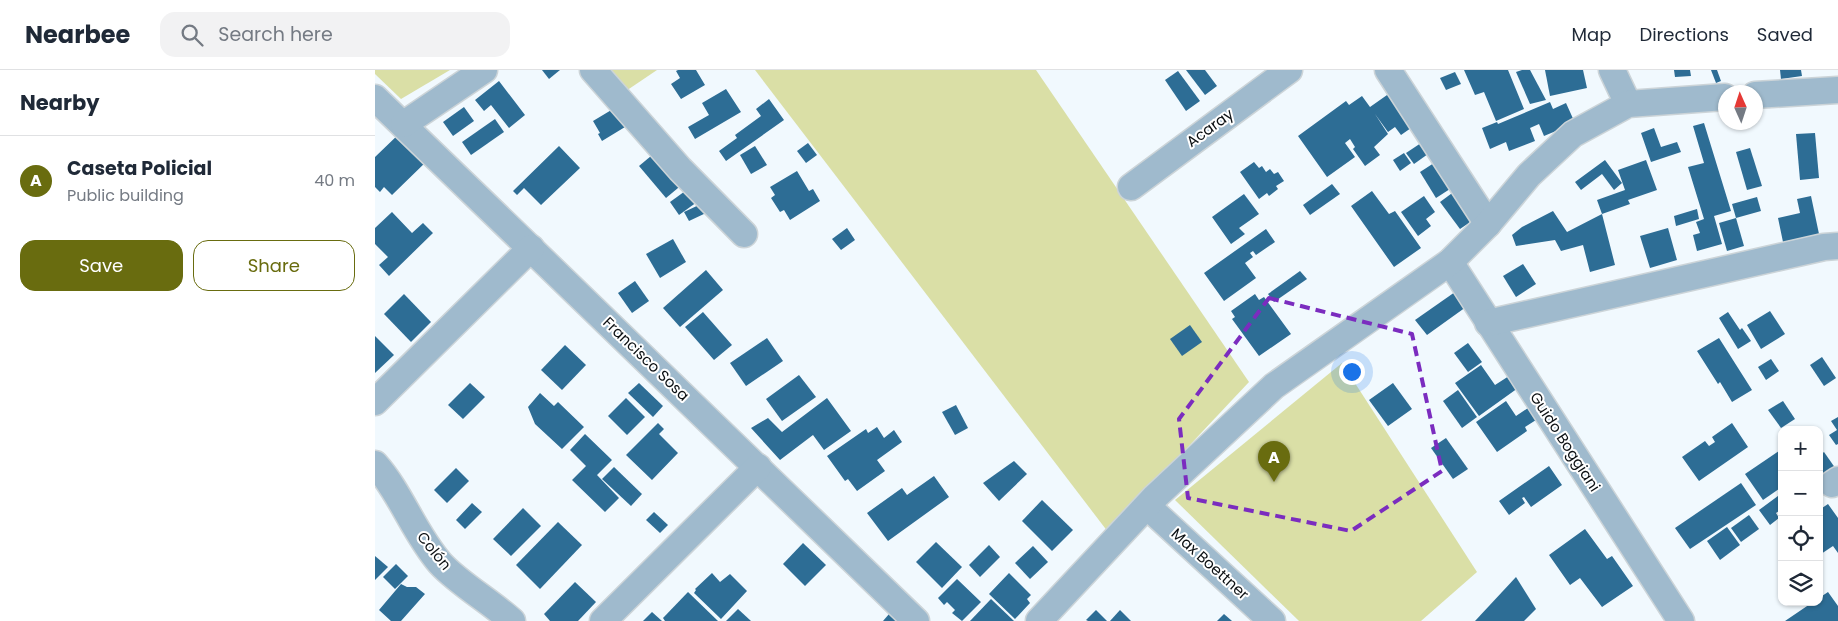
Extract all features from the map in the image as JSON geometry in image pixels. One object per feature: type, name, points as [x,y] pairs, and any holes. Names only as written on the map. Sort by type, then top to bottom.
[{"type":"street","points":[[404,124],[484,70]]},
{"type":"street","points":[[593,70],[680,169],[744,234]]},
{"type":"street","name":"Acaray","points":[[1131,186],[1289,70]]},
{"type":"street","points":[[1388,70],[1488,224]]},
{"type":"street","points":[[1612,70],[1628,104]]},
{"type":"street","points":[[1763,95],[1838,90]]},
{"type":"street","name":"Francisco Sosa","points":[[375,98],[916,621]]},
{"type":"street","points":[[1039,621],[1147,506],[1274,386],[1450,262],[1488,224],[1529,175],[1573,134],[1628,104],[1718,98]]},
{"type":"street","points":[[1488,323],[1825,247],[1838,246]]},
{"type":"street","points":[[375,402],[531,248]]},
{"type":"street","name":"Guido Boggiani","points":[[1450,262],[1681,621]]},
{"type":"street","name":"Colón","points":[[375,464],[384,474],[419,533],[441,564],[512,621]]},
{"type":"street","points":[[603,621],[757,467]]},
{"type":"street","name":"Max Boettner","points":[[1147,506],[1272,621]]},
{"type":"highlighted area","points":[[1269,298],[1412,334],[1442,471],[1351,531],[1188,498],[1179,419]]},
{"type":"green space","points":[[375,70],[450,70],[401,99],[375,74]]},
{"type":"green space","points":[[598,70],[657,70],[620,95]]},
{"type":"green space","points":[[755,70],[1036,70],[1249,382],[1108,532]]},
{"type":"green space","points":[[1342,363],[1477,572],[1421,621],[1299,621],[1175,500]]},
{"type":"building","points":[[542,70],[560,70],[549,79]]},
{"type":"building","points":[[696,70],[705,85],[681,99],[671,84],[680,78],[676,71]]},
{"type":"building","points":[[1186,70],[1205,70],[1217,86],[1205,95]]},
{"type":"building","points":[[1464,70],[1508,70],[1524,109],[1496,121],[1484,92],[1475,95]]},
{"type":"building","points":[[1530,70],[1546,100],[1530,104],[1516,72]]},
{"type":"building","points":[[1545,70],[1583,70],[1587,88],[1550,96]]},
{"type":"building","points":[[1674,70],[1690,70],[1691,76],[1675,77]]},
{"type":"building","points":[[1711,70],[1717,70],[1721,81],[1716,83]]},
{"type":"building","points":[[1780,70],[1801,70],[1802,76],[1781,79]]},
{"type":"building","points":[[1178,71],[1200,101],[1186,111],[1165,80]]},
{"type":"building","points":[[1455,72],[1461,84],[1446,90],[1440,78]]},
{"type":"building","points":[[499,81],[525,115],[509,128],[491,105],[484,111],[475,100]]},
{"type":"building","points":[[1397,88],[1421,121],[1401,135],[1395,127],[1388,132],[1375,114],[1388,134],[1374,147],[1380,155],[1365,166],[1353,149],[1355,147],[1350,139],[1345,143],[1355,157],[1327,177],[1298,136],[1346,101],[1349,105],[1362,96],[1370,107]]},
{"type":"building","points":[[726,89],[741,112],[695,139],[688,127],[709,115],[702,103]]},
{"type":"building","points":[[769,99],[784,120],[726,161],[719,151],[737,138],[735,135],[761,116],[756,109]]},
{"type":"building","points":[[1550,102],[1553,109],[1566,103],[1575,123],[1544,136],[1539,124],[1530,128],[1535,141],[1509,151],[1506,142],[1490,149],[1482,128],[1497,122],[1498,124]]},
{"type":"building","points":[[464,107],[474,121],[453,136],[443,122]]},
{"type":"building","points":[[613,109],[625,127],[602,141],[593,121]]},
{"type":"building","points":[[495,119],[504,132],[471,155],[462,142]]},
{"type":"building","points":[[1704,123],[1731,211],[1714,216],[1722,244],[1697,251],[1693,235],[1700,233],[1696,222],[1704,219],[1688,167],[1704,163],[1693,126]]},
{"type":"building","points":[[1654,128],[1661,147],[1677,142],[1681,152],[1651,162],[1641,133]]},
{"type":"building","points":[[401,132],[429,159],[392,195],[384,187],[380,192],[375,187],[375,157]]},
{"type":"building","points":[[1815,133],[1819,178],[1800,180],[1796,134]]},
{"type":"building","points":[[808,143],[817,155],[806,163],[797,151]]},
{"type":"building","points":[[1421,143],[1428,154],[1414,164],[1406,153]]},
{"type":"building","points":[[559,146],[580,168],[541,205],[524,188],[517,195],[513,191]]},
{"type":"building","points":[[755,146],[767,165],[751,174],[740,155]]},
{"type":"building","points":[[1750,148],[1762,186],[1747,190],[1736,152]]},
{"type":"building","points":[[657,151],[684,183],[666,198],[639,166]]},
{"type":"building","points":[[1404,153],[1411,163],[1400,171],[1393,160]]},
{"type":"building","points":[[1605,160],[1622,183],[1614,190],[1602,174],[1581,190],[1575,182]]},
{"type":"building","points":[[1646,160],[1657,190],[1628,200],[1630,204],[1602,214],[1597,200],[1625,190],[1618,170]]},
{"type":"building","points":[[1254,162],[1259,168],[1262,166],[1266,172],[1270,169],[1274,174],[1278,172],[1284,181],[1276,186],[1278,189],[1269,196],[1267,193],[1259,199],[1240,172]]},
{"type":"building","points":[[1434,163],[1450,189],[1436,198],[1420,172]]},
{"type":"building","points":[[797,171],[809,191],[813,189],[820,201],[790,220],[784,210],[780,212],[771,198],[775,195],[770,187]]},
{"type":"building","points":[[1332,184],[1340,194],[1310,215],[1303,205]]},
{"type":"building","points":[[1459,188],[1479,216],[1460,229],[1440,202]]},
{"type":"building","points":[[688,189],[697,202],[679,215],[670,202]]},
{"type":"building","points":[[1372,191],[1389,214],[1395,211],[1421,248],[1394,267],[1351,206]]},
{"type":"building","points":[[1244,194],[1259,214],[1239,228],[1245,234],[1231,244],[1212,217]]},
{"type":"building","points":[[1424,196],[1435,212],[1426,219],[1431,226],[1418,236],[1401,212]]},
{"type":"building","points":[[1811,196],[1819,234],[1783,242],[1778,218],[1800,213],[1797,199]]},
{"type":"building","points":[[1757,197],[1761,211],[1736,218],[1732,204]]},
{"type":"building","points":[[701,204],[706,213],[689,221],[684,212]]},
{"type":"building","points":[[1697,209],[1699,219],[1676,226],[1674,216]]},
{"type":"building","points":[[1553,211],[1567,232],[1602,214],[1615,265],[1590,272],[1583,245],[1561,251],[1555,240],[1516,246],[1512,235],[1522,227]]},
{"type":"building","points":[[392,212],[412,233],[423,223],[433,233],[389,276],[379,265],[388,257],[375,244],[375,228]]},
{"type":"building","points":[[1736,218],[1744,246],[1727,251],[1719,223]]},
{"type":"building","points":[[847,228],[855,240],[841,250],[832,239]]},
{"type":"building","points":[[1668,228],[1677,260],[1650,268],[1640,236]]},
{"type":"building","points":[[1266,229],[1275,242],[1256,255],[1253,251],[1250,253],[1253,257],[1245,263],[1256,278],[1224,301],[1204,273]]},
{"type":"building","points":[[673,239],[686,262],[660,278],[646,254]]},
{"type":"building","points":[[1523,264],[1536,284],[1516,297],[1503,276]]},
{"type":"building","points":[[706,270],[723,290],[680,327],[663,308]]},
{"type":"building","points":[[1300,271],[1307,279],[1274,302],[1268,294]]},
{"type":"building","points":[[635,281],[649,301],[632,313],[618,293]]},
{"type":"building","points":[[1455,292],[1466,307],[1427,335],[1415,320]]},
{"type":"building","points":[[404,294],[431,322],[411,342],[384,314]]},
{"type":"building","points":[[1255,294],[1259,300],[1264,297],[1291,334],[1259,356],[1232,319],[1235,317],[1231,311]]},
{"type":"building","points":[[1770,311],[1785,334],[1761,349],[1747,325]]},
{"type":"building","points":[[703,312],[732,345],[714,360],[685,327]]},
{"type":"building","points":[[1728,312],[1740,330],[1742,328],[1751,341],[1738,349],[1719,318]]},
{"type":"building","points":[[1190,325],[1202,342],[1182,356],[1170,339]]},
{"type":"building","points":[[375,336],[394,355],[375,373]]},
{"type":"building","points":[[767,338],[783,361],[746,386],[730,363]]},
{"type":"building","points":[[1719,338],[1752,390],[1732,402],[1697,351]]},
{"type":"building","points":[[1468,343],[1482,362],[1468,372],[1454,353]]},
{"type":"building","points":[[565,345],[586,365],[562,390],[541,370]]},
{"type":"building","points":[[1822,357],[1836,378],[1824,386],[1810,365]]},
{"type":"building","points":[[1771,359],[1779,371],[1766,380],[1758,367]]},
{"type":"building","points":[[1481,365],[1495,385],[1509,376],[1518,388],[1479,416],[1455,383]]},
{"type":"building","points":[[799,375],[816,397],[782,421],[766,399]]},
{"type":"building","points":[[470,383],[485,397],[463,419],[448,405]]},
{"type":"building","points":[[639,383],[663,406],[653,417],[628,393]]},
{"type":"building","points":[[1393,383],[1412,409],[1388,426],[1369,400]]},
{"type":"building","points":[[1458,390],[1477,417],[1462,428],[1443,401]]},
{"type":"building","points":[[540,393],[554,406],[558,402],[584,427],[562,449],[535,424],[528,407]]},
{"type":"building","points":[[626,398],[645,417],[627,435],[608,416]]},
{"type":"building","points":[[827,398],[851,431],[824,450],[813,435],[780,460],[751,428],[768,418],[782,432]]},
{"type":"building","points":[[1506,401],[1516,416],[1528,408],[1536,420],[1525,427],[1527,431],[1497,452],[1476,422]]},
{"type":"building","points":[[1783,401],[1795,419],[1784,426],[1780,426],[1768,410]]},
{"type":"building","points":[[956,405],[968,428],[955,435],[942,412]]},
{"type":"building","points":[[1838,417],[1838,444],[1836,445],[1829,435],[1837,430],[1831,421]]},
{"type":"building","points":[[658,423],[664,429],[659,434],[678,453],[652,480],[626,455]]},
{"type":"building","points":[[1732,423],[1748,447],[1699,481],[1682,457],[1705,441],[1709,446],[1715,442],[1712,437]]},
{"type":"building","points":[[877,427],[884,438],[894,430],[902,442],[877,460],[885,471],[857,491],[848,479],[845,481],[827,456],[866,429],[868,433]]},
{"type":"building","points":[[585,434],[612,460],[597,475],[619,498],[605,512],[572,480],[586,466],[570,450]]},
{"type":"building","points":[[1446,438],[1468,469],[1453,479],[1431,448]]},
{"type":"building","points":[[1778,452],[1778,490],[1763,500],[1745,474]]},
{"type":"building","points":[[1823,453],[1838,472],[1823,481],[1823,471]]},
{"type":"building","points":[[1014,461],[1027,474],[999,501],[983,483]]},
{"type":"building","points":[[1549,466],[1562,485],[1531,507],[1524,497],[1522,498],[1525,503],[1509,515],[1499,501]]},
{"type":"building","points":[[614,467],[642,494],[631,506],[602,479]]},
{"type":"building","points":[[456,468],[469,481],[447,503],[434,490]]},
{"type":"building","points":[[934,476],[949,497],[888,541],[867,513],[902,488],[907,495]]},
{"type":"building","points":[[1741,483],[1756,505],[1690,549],[1675,528]]},
{"type":"building","points":[[1778,496],[1778,512],[1776,513],[1778,519],[1770,525],[1759,510]]},
{"type":"building","points":[[1042,500],[1073,530],[1052,551],[1022,521]]},
{"type":"building","points":[[472,503],[482,512],[465,529],[456,520]]},
{"type":"building","points":[[1828,504],[1838,518],[1838,553],[1833,546],[1823,553],[1823,507]]},
{"type":"building","points":[[523,508],[541,526],[511,556],[493,539]]},
{"type":"building","points":[[654,512],[668,525],[660,533],[646,520]]},
{"type":"building","points":[[1749,515],[1759,529],[1741,542],[1731,528]]},
{"type":"building","points":[[558,522],[582,545],[540,589],[516,565]]},
{"type":"building","points":[[1727,527],[1740,545],[1720,560],[1707,541]]},
{"type":"building","points":[[1585,529],[1607,559],[1612,556],[1633,586],[1602,607],[1580,578],[1570,585],[1549,555]]},
{"type":"building","points":[[936,542],[962,567],[942,588],[916,562]]},
{"type":"building","points":[[803,543],[826,565],[805,586],[783,564]]},
{"type":"building","points":[[989,545],[1000,557],[980,577],[969,565]]},
{"type":"building","points":[[1033,546],[1048,562],[1030,579],[1015,563]]},
{"type":"building","points":[[375,556],[388,567],[375,580]]},
{"type":"building","points":[[396,564],[408,576],[395,589],[383,577]]},
{"type":"building","points":[[712,573],[720,582],[730,574],[747,591],[721,619],[694,593],[695,589]]},
{"type":"building","points":[[1009,573],[1031,595],[1027,599],[1030,603],[1015,619],[989,594]]},
{"type":"building","points":[[1516,577],[1536,609],[1524,621],[1475,621]]},
{"type":"building","points":[[957,579],[981,602],[962,621],[952,613],[955,610],[947,602],[944,605],[938,598]]},
{"type":"building","points":[[575,582],[596,602],[578,621],[550,621],[544,614]]},
{"type":"building","points":[[401,584],[407,587],[416,587],[425,594],[401,621],[391,621],[379,610]]},
{"type":"building","points":[[688,592],[718,621],[665,621],[663,618]]},
{"type":"building","points":[[1828,592],[1838,606],[1838,621],[1785,621],[1807,606],[1823,606],[1823,595]]},
{"type":"building","points":[[991,599],[1014,621],[970,621]]},
{"type":"building","points":[[738,609],[751,621],[726,621]]},
{"type":"building","points":[[1096,610],[1107,621],[1086,620]]},
{"type":"building","points":[[1120,610],[1131,621],[1110,621]]},
{"type":"building","points":[[652,612],[662,621],[643,621]]},
{"type":"building","points":[[889,614],[896,621],[883,621]]},
{"type":"building","points":[[1224,614],[1232,621],[1217,621]]},
{"type":"place","name":"Caseta Policial","points":[[1274,482]]}]
